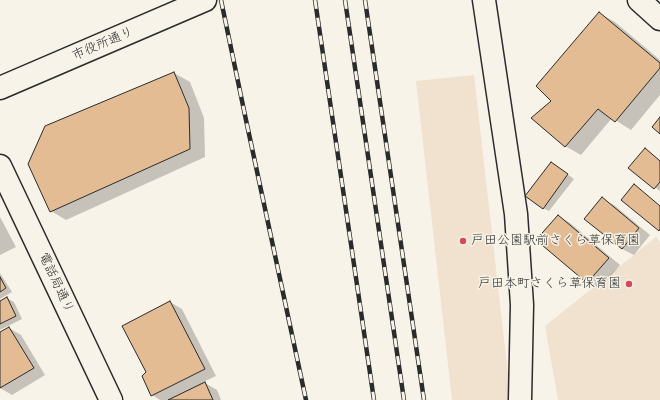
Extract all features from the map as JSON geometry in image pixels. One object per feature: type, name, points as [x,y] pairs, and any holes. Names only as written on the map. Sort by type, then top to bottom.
[{"type":"street","name":"市役所通り","points":[[0,88],[181,5],[205,0]]},
{"type":"street","points":[[484,0],[516,214],[522,305],[520,400]]},
{"type":"street","points":[[639,0],[660,19]]},
{"type":"street","name":"電話局通り","points":[[0,166],[111,400]]},
{"type":"shaded area","name":"戸田公園駅前さくら草保育園","points":[[474,75],[511,400],[452,400],[416,81]]},
{"type":"shaded area","name":"戸田本町さくら草保育園","points":[[656,237],[660,242],[660,400],[558,400],[545,326]]},
{"type":"building","points":[[599,12],[660,63],[660,68],[615,122],[598,109],[565,147],[531,118],[551,101],[536,86]]},
{"type":"building","points":[[174,72],[189,108],[190,149],[50,212],[28,164],[45,126]]},
{"type":"building","points":[[660,117],[660,134],[652,127]]},
{"type":"building","points":[[645,148],[660,161],[660,182],[654,189],[628,168]]},
{"type":"building","points":[[551,162],[568,174],[543,209],[525,196]]},
{"type":"building","points":[[634,184],[660,206],[659,231],[621,200]]},
{"type":"building","points":[[602,197],[639,228],[622,249],[584,219]]},
{"type":"building","points":[[558,215],[609,258],[587,283],[536,240]]},
{"type":"building","points":[[0,277],[6,288],[0,292]]},
{"type":"building","points":[[7,297],[16,316],[0,324],[0,301]]},
{"type":"building","points":[[170,301],[205,369],[151,396],[142,376],[146,372],[122,326]]},
{"type":"building","points":[[9,327],[34,368],[0,388],[0,332]]},
{"type":"building","points":[[205,382],[213,400],[168,400]]},
{"type":"railway","points":[[221,0],[306,400]]},
{"type":"railway","points":[[315,0],[374,400]]},
{"type":"railway","points":[[345,0],[404,400]]},
{"type":"railway","points":[[365,0],[424,400]]},
{"type":"place","name":"戸田公園駅前さくら草保育園","points":[[463,241]]},
{"type":"place","name":"戸田本町さくら草保育園","points":[[629,284]]}]
